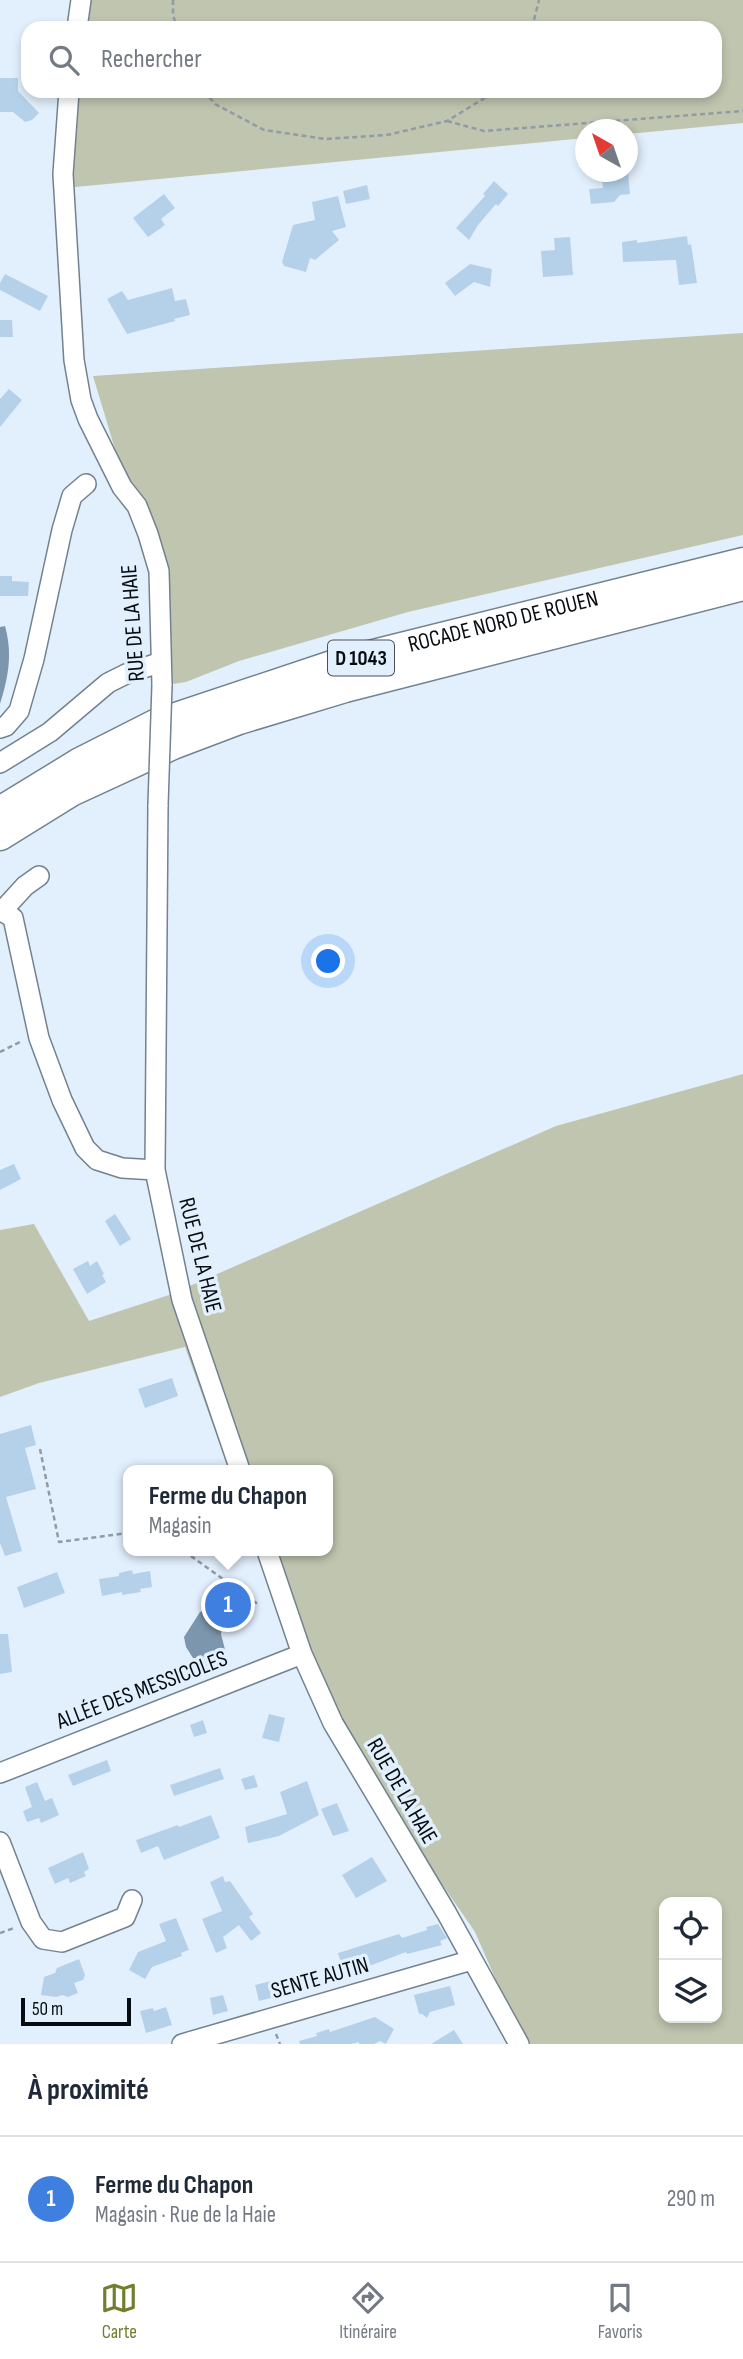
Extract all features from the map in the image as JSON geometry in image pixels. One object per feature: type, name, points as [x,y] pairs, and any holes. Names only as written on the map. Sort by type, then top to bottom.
[{"type":"highway","name":"ROCADE NORD DE ROUEN","points":[[0,811],[80,762],[155,724],[341,662],[743,562]]},
{"type":"highway","name":"ROCADE NORD DE ROUEN","points":[[0,836],[71,792],[173,745],[239,720],[345,688],[743,586]]},
{"type":"street","points":[[78,21],[81,0]]},
{"type":"street","name":"RUE DE LA HAIE","points":[[69,98],[63,185],[74,360],[81,400],[122,487],[137,506],[159,571],[162,685],[158,805],[155,1170],[182,1300],[238,1465]]},
{"type":"street","points":[[0,728],[6,726],[19,711],[34,659],[65,519],[72,496],[86,484]]},
{"type":"street","points":[[0,763],[50,732],[108,682],[161,662]]},
{"type":"street","points":[[39,876],[25,886],[1,911],[13,918],[39,1038],[62,1100],[85,1148],[97,1160],[122,1168],[155,1170]]},
{"type":"street","name":"RUE DE LA HAIE","points":[[269,1556],[302,1654],[334,1723],[446,1912],[519,2044]]},
{"type":"street","name":"ALLÉE DES MESSICOLES","points":[[0,1773],[302,1654]]},
{"type":"street","points":[[0,1842],[31,1922],[43,1939],[62,1941],[125,1917],[132,1900]]},
{"type":"street","name":"SENTE AUTIN","points":[[182,2044],[472,1960]]},
{"type":"path","points":[[173,0],[175,21]]},
{"type":"path","points":[[534,21],[540,0]]},
{"type":"path","points":[[210,98],[215,104],[264,130],[325,139],[387,135],[447,121],[485,98]]},
{"type":"path","points":[[447,121],[484,131],[743,111]]},
{"type":"path","points":[[0,1052],[23,1040],[39,1038]]},
{"type":"path","points":[[40,1449],[59,1542],[123,1534]]},
{"type":"path","points":[[191,1556],[259,1605]]},
{"type":"green space","points":[[80,0],[743,0],[743,123],[638,133],[638,119],[575,119],[575,139],[65,188],[72,98],[722,98],[722,21],[78,21]]},
{"type":"green space","points":[[743,333],[743,535],[408,612],[239,661],[186,682],[159,686],[155,582],[93,376]]},
{"type":"green space","points":[[743,1074],[743,2044],[524,2044],[475,1932],[308,1689],[260,1556],[333,1556],[333,1465],[227,1465],[185,1347],[39,1383],[0,1397],[0,1230],[34,1224],[89,1321],[169,1295],[556,1126]]},
{"type":"water","points":[[5,626],[9,646],[8,666],[0,704],[0,627]]},
{"type":"water","points":[[212,1608],[223,1617],[221,1634],[229,1665],[205,1677],[186,1647],[184,1637],[200,1612]]},
{"type":"building","points":[[0,78],[18,78],[21,98],[25,98],[39,113],[32,120],[25,122],[13,112],[0,112]]},
{"type":"building","points":[[494,181],[508,194],[478,225],[469,240],[456,228],[485,196],[483,194]]},
{"type":"building","points":[[602,182],[629,182],[630,194],[620,195],[614,202],[591,204],[589,189],[603,188]]},
{"type":"building","points":[[367,185],[370,199],[346,204],[343,191]]},
{"type":"building","points":[[164,194],[175,208],[161,219],[165,225],[148,237],[133,218]]},
{"type":"building","points":[[338,196],[346,227],[332,231],[339,240],[315,260],[310,258],[306,272],[284,266],[282,262],[293,225],[315,220],[312,202]]},
{"type":"building","points":[[687,236],[688,245],[691,244],[697,283],[679,285],[676,260],[623,262],[622,242],[637,240],[637,243]]},
{"type":"building","points":[[570,237],[573,275],[543,277],[541,251],[555,250],[554,238]]},
{"type":"building","points":[[470,264],[492,269],[490,287],[474,282],[455,296],[445,283]]},
{"type":"building","points":[[5,274],[48,296],[40,311],[0,290]]},
{"type":"building","points":[[172,288],[175,301],[186,299],[190,315],[127,334],[107,299],[122,291],[128,300]]},
{"type":"building","points":[[0,320],[12,320],[13,337],[0,337]]},
{"type":"building","points":[[9,389],[22,400],[0,427],[0,399]]},
{"type":"building","points":[[0,576],[12,576],[12,581],[29,582],[28,596],[0,596]]},
{"type":"building","points":[[14,1164],[21,1179],[0,1190],[0,1170]]},
{"type":"building","points":[[115,1214],[131,1239],[120,1246],[105,1221]]},
{"type":"building","points":[[88,1261],[90,1266],[97,1261],[106,1282],[87,1294],[73,1269]]},
{"type":"building","points":[[172,1378],[178,1396],[145,1408],[138,1389]]},
{"type":"building","points":[[31,1425],[36,1445],[25,1448],[36,1489],[6,1497],[22,1551],[5,1556],[0,1543],[0,1434]]},
{"type":"building","points":[[132,1570],[133,1574],[150,1571],[152,1587],[140,1589],[141,1592],[102,1596],[99,1579],[119,1576],[119,1573]]},
{"type":"building","points":[[57,1572],[65,1593],[24,1608],[17,1587]]},
{"type":"building","points":[[0,1634],[8,1634],[12,1672],[0,1674]]},
{"type":"building","points":[[269,1714],[285,1718],[279,1742],[262,1738]]},
{"type":"building","points":[[203,1720],[207,1733],[194,1737],[190,1725]]},
{"type":"building","points":[[107,1760],[111,1771],[73,1786],[68,1775]]},
{"type":"building","points":[[220,1768],[224,1779],[174,1796],[170,1785]]},
{"type":"building","points":[[254,1775],[258,1787],[245,1790],[241,1779]]},
{"type":"building","points":[[307,1781],[319,1815],[279,1836],[248,1843],[245,1827],[287,1814],[280,1792]]},
{"type":"building","points":[[37,1782],[45,1801],[52,1798],[59,1815],[41,1823],[39,1818],[27,1822],[23,1811],[32,1807],[25,1787]]},
{"type":"building","points":[[337,1803],[349,1831],[333,1836],[321,1809]]},
{"type":"building","points":[[211,1815],[220,1838],[164,1860],[158,1846],[141,1853],[136,1840]]},
{"type":"building","points":[[83,1852],[89,1869],[84,1872],[86,1876],[70,1883],[68,1878],[55,1884],[48,1868]]},
{"type":"building","points":[[372,1857],[387,1881],[356,1898],[342,1875]]},
{"type":"building","points":[[223,1876],[225,1882],[230,1881],[253,1914],[249,1917],[261,1933],[251,1941],[239,1925],[223,1937],[227,1948],[216,1953],[202,1919],[222,1911],[210,1882]]},
{"type":"building","points":[[176,1918],[189,1950],[181,1953],[182,1956],[152,1967],[145,1979],[129,1970],[138,1952],[166,1941],[159,1924]]},
{"type":"building","points":[[438,1924],[447,1938],[440,1941],[442,1945],[407,1954],[406,1952],[344,1972],[338,1953],[399,1934],[402,1938]]},
{"type":"building","points":[[79,1959],[85,1975],[83,1980],[74,1983],[78,1993],[68,1997],[41,1995],[44,1977]]},
{"type":"building","points":[[287,1977],[288,1981],[295,1980],[298,1991],[259,2001],[255,1985]]},
{"type":"building","points":[[450,1986],[455,2005],[430,2012],[427,2018],[419,2014],[414,1995]]},
{"type":"building","points":[[223,1995],[228,2011],[213,2015],[210,1998]]},
{"type":"building","points":[[166,2007],[172,2025],[146,2033],[140,2011],[153,2008],[154,2011]]},
{"type":"building","points":[[375,2017],[394,2029],[386,2044],[380,2041],[374,2044],[300,2044],[299,2041],[317,2036],[316,2033],[329,2029],[330,2032]]},
{"type":"building","points":[[454,2030],[463,2044],[431,2044]]},
{"type":"place","name":"Ferme du Chapon","points":[[228,1605]]}]
